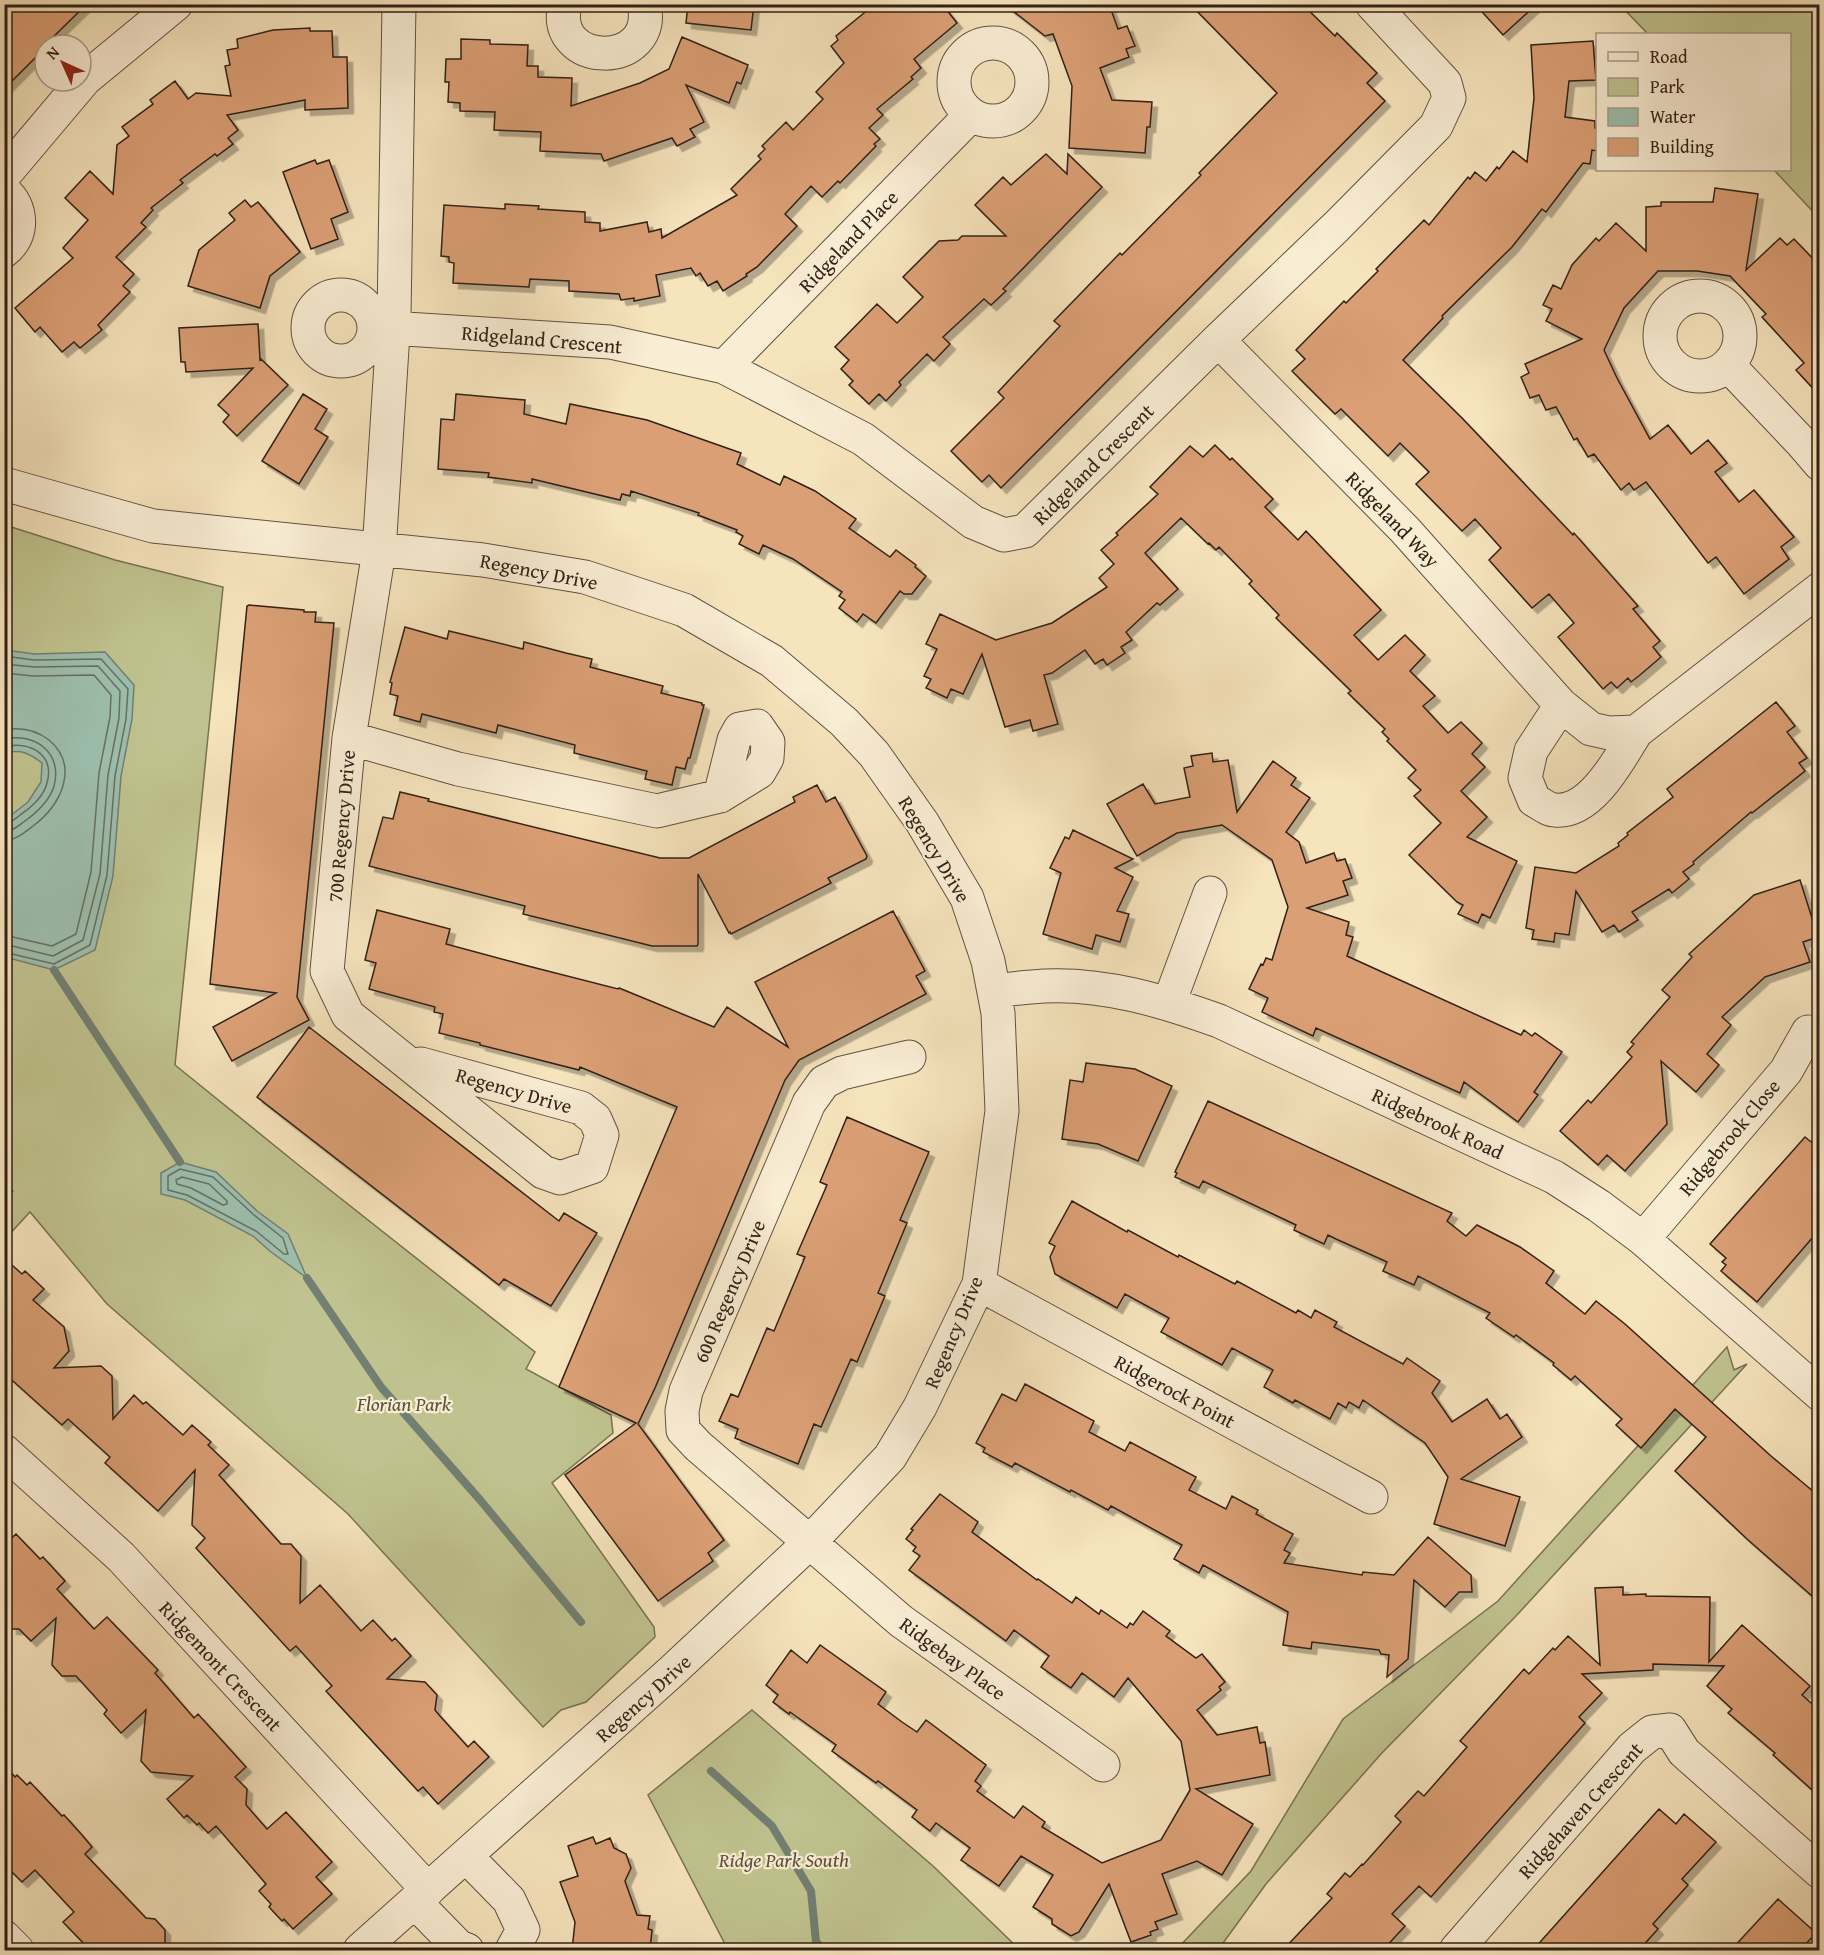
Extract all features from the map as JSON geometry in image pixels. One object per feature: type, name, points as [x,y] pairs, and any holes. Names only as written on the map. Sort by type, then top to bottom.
[{"type":"street","points":[[4,175],[85,79],[176,4]]},
{"type":"street","points":[[379,550],[384,327],[399,4]]},
{"type":"street","points":[[565,4],[564,20],[573,41],[593,53],[604,55],[616,53],[635,41],[642,31],[645,20],[644,4]]},
{"type":"street","name":"Ridgeland Crescent","points":[[384,327],[610,342],[724,367],[862,439],[973,522],[1004,535],[1025,531],[1436,126],[1449,98],[1445,83],[1372,4]]},
{"type":"street","name":"Ridgeland Place","points":[[724,367],[972,115]]},
{"type":"street","points":[[4,191],[14,202],[19,226],[15,238],[4,251]]},
{"type":"street","name":"Ridgeland Way","points":[[1218,340],[1405,530],[1561,705],[1591,729],[1608,733],[1636,732]]},
{"type":"street","points":[[1728,365],[1820,464]]},
{"type":"street","name":"Regency Drive","points":[[4,484],[153,526],[483,560],[585,577],[684,610],[772,661],[844,722],[874,754],[922,822],[967,898],[988,962],[998,1014],[1002,1111],[979,1284],[920,1407],[890,1457],[809,1544],[671,1672],[360,1950]]},
{"type":"street","name":"700 Regency Drive","points":[[379,550],[349,738],[327,971],[348,1015],[414,1067]]},
{"type":"street","points":[[1561,705],[1531,751],[1524,778],[1534,800],[1554,811],[1573,808],[1592,794],[1609,775],[1636,732],[1820,589]]},
{"type":"street","points":[[349,738],[458,769],[657,811],[720,796]]},
{"type":"street","points":[[1169,1004],[1210,893]]},
{"type":"street","name":"Ridgebrook Road","points":[[994,991],[1045,986],[1090,987],[1136,995],[1169,1004],[1219,1021],[1554,1177],[1599,1206],[1643,1239],[1820,1394]]},
{"type":"street","name":"Ridgebrook Close","points":[[1643,1239],[1786,1071],[1808,1032]]},
{"type":"street","name":"600 Regency Drive","points":[[809,1544],[698,1446],[683,1430],[682,1411],[686,1391],[809,1103],[824,1082],[842,1073],[909,1058]]},
{"type":"street","name":"Regency Drive","points":[[421,1064],[581,1108],[595,1119],[602,1135],[592,1167],[561,1178],[543,1172],[414,1067],[421,1064]]},
{"type":"street","name":"Ridgerock Point","points":[[979,1284],[1371,1497]]},
{"type":"street","name":"Ridgemont Crescent","points":[[4,1450],[121,1557],[421,1896]]},
{"type":"street","name":"Ridgebay Place","points":[[809,1544],[901,1621],[1103,1765]]},
{"type":"street","name":"Ridgehaven Crescent","points":[[1456,1950],[1632,1748],[1652,1732],[1670,1730],[1684,1752],[1820,1872]]},
{"type":"street","points":[[466,1856],[508,1900],[523,1930],[512,1950]]},
{"type":"street","points":[[421,1896],[459,1947],[467,1950]]},
{"type":"street","points":[[4,1937],[17,1950]]},
{"type":"green space","points":[[1620,5],[1819,5],[1819,218],[1775,171],[1791,171],[1791,33],[1647,33]]},
{"type":"green space","name":"Florian Park","points":[[5,525],[115,560],[223,587],[175,1065],[535,1352],[526,1369],[611,1415],[613,1433],[552,1483],[654,1627],[655,1637],[586,1702],[561,1710],[543,1727],[348,1514],[107,1304],[30,1212],[5,1239],[5,1202],[13,1191],[5,1187]]},
{"type":"green space","points":[[1727,1347],[1734,1370],[1747,1364],[1516,1616],[1381,1754],[1266,1884],[1218,1950],[1176,1950],[1251,1871],[1343,1719],[1498,1601]]},
{"type":"green space","name":"Ridge Park South","points":[[752,1710],[933,1866],[1020,1950],[726,1950],[648,1795]]},
{"type":"water","points":[[5,650],[34,654],[105,652],[134,685],[132,719],[121,776],[113,876],[95,950],[54,970],[5,957],[5,820],[28,802],[41,782],[42,763],[25,753],[16,751],[5,753]]},
{"type":"water","points":[[180,1162],[216,1172],[257,1211],[288,1234],[307,1278],[253,1236],[185,1200],[161,1194],[161,1173]]},
{"type":"building","points":[[4,4],[87,4],[57,33],[33,33],[33,60],[4,89]]},
{"type":"building","points":[[688,4],[754,4],[751,30],[686,23]]},
{"type":"building","points":[[875,4],[942,4],[957,23],[914,59],[921,68],[911,77],[913,79],[877,109],[883,115],[869,128],[880,139],[874,144],[876,146],[840,183],[838,181],[822,197],[811,186],[785,214],[797,226],[757,267],[746,274],[747,276],[723,291],[717,281],[708,286],[700,273],[696,276],[691,268],[656,275],[660,296],[634,301],[634,298],[621,300],[619,294],[569,291],[569,281],[530,279],[529,287],[453,283],[454,263],[449,262],[449,257],[441,256],[444,205],[505,209],[505,204],[585,212],[585,222],[600,223],[600,231],[647,222],[649,232],[661,229],[662,238],[737,195],[731,189],[761,159],[758,156],[765,149],[762,146],[786,122],[793,130],[823,99],[816,92],[844,63],[831,46],[838,40],[836,36]]},
{"type":"building","points":[[1004,4],[1109,4],[1118,29],[1127,26],[1135,46],[1126,49],[1129,57],[1100,68],[1112,100],[1152,102],[1145,153],[1069,148],[1072,86],[1053,34],[1045,36]]},
{"type":"building","points":[[1190,4],[1302,4],[1335,36],[1337,33],[1377,73],[1367,83],[1385,101],[1001,488],[989,475],[982,482],[951,451],[1004,398],[998,392],[1060,326],[1054,321],[1201,175],[1199,173],[1277,93]]},
{"type":"building","points":[[1475,4],[1537,4],[1503,35]]},
{"type":"building","points":[[310,28],[310,31],[332,31],[333,57],[347,57],[348,108],[305,110],[305,100],[227,115],[238,130],[228,138],[233,144],[217,156],[215,154],[180,180],[183,183],[151,208],[153,210],[141,223],[146,227],[116,257],[134,274],[123,286],[130,292],[98,325],[102,330],[80,348],[74,342],[62,352],[40,327],[35,332],[15,308],[73,258],[63,248],[88,220],[65,198],[90,171],[113,194],[117,145],[129,136],[122,127],[153,104],[150,100],[175,81],[188,99],[196,93],[231,96],[225,66],[230,65],[227,50],[238,48],[237,39],[273,30]]},
{"type":"building","points":[[682,37],[748,65],[741,84],[737,82],[729,103],[686,85],[704,122],[690,129],[695,137],[677,146],[672,138],[604,161],[601,154],[540,151],[541,132],[494,130],[495,112],[460,111],[460,103],[448,102],[449,82],[445,82],[446,59],[461,59],[461,39],[490,40],[490,44],[528,45],[527,66],[538,66],[538,77],[572,78],[571,106],[640,83],[669,69]]},
{"type":"building","points":[[1593,41],[1596,80],[1569,81],[1565,117],[1595,121],[1596,151],[1592,150],[1590,164],[1583,163],[1546,212],[1542,209],[1512,247],[1442,316],[1443,318],[1403,360],[1462,418],[1573,535],[1574,533],[1638,606],[1633,609],[1660,641],[1653,647],[1661,657],[1631,682],[1628,678],[1617,688],[1611,682],[1603,689],[1558,637],[1574,623],[1549,594],[1532,608],[1489,560],[1501,548],[1475,519],[1462,531],[1416,484],[1429,472],[1400,443],[1388,456],[1341,409],[1335,414],[1292,371],[1305,359],[1296,350],[1344,301],[1346,303],[1378,271],[1376,269],[1424,220],[1429,225],[1468,177],[1470,179],[1475,172],[1486,181],[1513,151],[1527,162],[1534,98],[1531,45]]},
{"type":"building","points":[[1046,154],[1067,174],[1068,154],[1102,187],[1003,289],[1006,291],[991,305],[984,299],[943,337],[950,344],[934,361],[927,354],[899,382],[901,385],[886,401],[879,394],[869,404],[849,385],[853,381],[841,369],[849,360],[835,347],[877,304],[897,323],[923,297],[903,277],[939,241],[958,240],[962,236],[1006,236],[975,205],[1003,177],[1011,185]]},
{"type":"building","points":[[315,160],[317,164],[329,160],[348,212],[331,219],[338,239],[311,249],[283,172]]},
{"type":"building","points":[[1715,188],[1758,194],[1746,270],[1780,238],[1787,245],[1794,239],[1820,266],[1820,396],[1796,370],[1804,363],[1762,317],[1766,314],[1730,276],[1697,271],[1658,271],[1624,308],[1604,350],[1650,439],[1668,425],[1691,454],[1708,440],[1727,463],[1715,472],[1739,502],[1754,490],[1794,537],[1781,547],[1789,559],[1744,594],[1716,557],[1708,563],[1646,482],[1634,490],[1629,483],[1621,490],[1594,454],[1588,457],[1577,438],[1574,440],[1556,407],[1546,410],[1539,395],[1530,398],[1521,377],[1529,373],[1525,364],[1582,339],[1546,321],[1552,309],[1543,305],[1553,285],[1561,289],[1572,265],[1596,238],[1599,241],[1616,223],[1646,251],[1646,207],[1661,206],[1661,202],[1713,202]]},
{"type":"building","points":[[245,200],[251,207],[258,202],[300,252],[270,276],[260,308],[188,286],[199,250],[235,220],[229,213]]},
{"type":"building","points":[[258,324],[260,360],[288,385],[237,436],[223,422],[229,415],[218,405],[253,368],[186,372],[185,362],[181,362],[179,328]]},
{"type":"building","points":[[303,394],[327,409],[315,429],[328,437],[299,484],[262,461]]},
{"type":"building","points":[[456,394],[525,400],[524,414],[566,424],[570,404],[604,411],[647,420],[741,453],[737,464],[780,485],[784,476],[815,491],[856,519],[849,528],[890,557],[896,550],[926,576],[912,594],[904,594],[900,591],[876,623],[863,614],[857,622],[839,608],[845,600],[839,596],[842,592],[793,559],[763,545],[759,554],[739,544],[743,536],[736,532],[737,530],[698,515],[699,513],[631,491],[630,496],[622,494],[620,500],[532,479],[532,483],[488,477],[489,473],[438,469],[441,419],[454,420]]},
{"type":"building","points":[[1215,445],[1230,460],[1232,458],[1273,499],[1265,507],[1298,540],[1306,531],[1381,610],[1354,635],[1378,660],[1405,635],[1425,655],[1410,671],[1435,696],[1423,706],[1448,733],[1461,722],[1482,743],[1472,754],[1485,767],[1461,791],[1487,817],[1467,837],[1517,861],[1490,918],[1482,914],[1478,923],[1458,914],[1463,905],[1457,902],[1409,855],[1441,823],[1414,796],[1421,790],[1408,778],[1416,770],[1387,741],[1389,739],[1382,732],[1385,729],[1348,693],[1351,691],[1276,618],[1279,615],[1249,584],[1252,581],[1219,547],[1216,550],[1208,544],[1181,518],[1145,553],[1178,589],[1160,605],[1157,603],[1126,632],[1132,640],[1121,647],[1125,653],[1107,665],[1103,659],[1095,664],[1085,650],[1052,673],[1044,675],[1058,724],[1033,731],[1030,720],[1005,727],[982,654],[963,694],[951,689],[947,698],[926,688],[931,679],[924,676],[937,649],[926,644],[940,614],[996,640],[1052,623],[1107,587],[1099,578],[1114,564],[1101,550],[1158,494],[1150,487],[1190,446],[1203,457]]},
{"type":"building","points":[[247,606],[316,612],[315,622],[334,623],[297,997],[309,1020],[232,1061],[213,1027],[276,993],[210,984]]},
{"type":"building","points":[[405,627],[447,639],[449,631],[523,649],[524,642],[592,659],[590,667],[663,686],[661,693],[702,703],[704,705],[685,769],[676,767],[672,785],[645,779],[647,771],[574,753],[575,745],[498,725],[496,733],[422,714],[420,722],[394,715],[398,696],[390,694],[392,683],[390,682]]},
{"type":"building","points":[[1776,702],[1795,726],[1787,732],[1807,758],[1799,763],[1805,771],[1751,812],[1693,862],[1694,864],[1683,872],[1689,879],[1672,893],[1669,889],[1632,912],[1638,920],[1619,932],[1614,925],[1602,932],[1576,891],[1569,935],[1555,933],[1554,942],[1532,939],[1534,930],[1526,928],[1535,867],[1576,873],[1619,846],[1618,843],[1628,835],[1627,833],[1673,797],[1667,789]]},
{"type":"building","points":[[1212,753],[1213,762],[1228,760],[1237,812],[1273,761],[1296,778],[1291,785],[1310,798],[1286,832],[1299,842],[1306,863],[1334,853],[1337,861],[1345,859],[1352,878],[1343,881],[1348,895],[1307,908],[1349,922],[1346,935],[1353,937],[1347,956],[1521,1035],[1524,1030],[1532,1036],[1535,1033],[1562,1052],[1534,1092],[1538,1095],[1518,1122],[1464,1082],[1460,1093],[1316,1028],[1313,1036],[1262,1012],[1268,998],[1249,989],[1261,964],[1263,965],[1266,958],[1272,960],[1288,907],[1272,860],[1222,825],[1177,833],[1137,856],[1107,804],[1143,784],[1155,804],[1190,797],[1184,768],[1193,766],[1191,756]]},
{"type":"building","points":[[817,785],[826,802],[835,797],[867,856],[866,859],[828,878],[831,883],[731,934],[698,874],[697,946],[652,946],[523,914],[525,906],[369,866],[383,817],[393,819],[400,792],[429,799],[428,801],[660,858],[689,858],[795,802],[793,797]]},
{"type":"building","points":[[1073,830],[1133,859],[1115,868],[1133,877],[1117,911],[1129,914],[1120,942],[1096,935],[1092,949],[1043,934],[1061,873],[1050,868],[1065,837],[1069,839]]},
{"type":"building","points":[[1800,880],[1818,937],[1803,942],[1810,962],[1765,977],[1722,1017],[1731,1025],[1707,1054],[1719,1065],[1696,1092],[1661,1061],[1667,1124],[1625,1171],[1607,1155],[1598,1165],[1560,1131],[1588,1100],[1591,1103],[1632,1057],[1627,1052],[1634,1044],[1631,1042],[1670,997],[1662,990],[1692,957],[1689,954],[1754,895]]},
{"type":"building","points":[[377,910],[450,929],[446,944],[619,988],[714,1027],[727,1007],[788,1047],[755,982],[893,911],[925,971],[916,976],[926,994],[799,1060],[785,1080],[638,1424],[724,1540],[708,1553],[713,1561],[658,1601],[565,1475],[636,1423],[559,1387],[677,1107],[580,1067],[579,1070],[439,1033],[443,1014],[434,1012],[435,1007],[369,989],[376,963],[365,960]]},
{"type":"building","points":[[309,1027],[559,1221],[564,1213],[597,1233],[551,1306],[504,1279],[499,1285],[257,1097]]},
{"type":"building","points":[[1086,1063],[1135,1069],[1172,1086],[1138,1161],[1098,1144],[1062,1139],[1070,1080],[1083,1082]]},
{"type":"building","points":[[1208,1101],[1452,1213],[1447,1221],[1466,1236],[1477,1225],[1520,1247],[1554,1271],[1546,1283],[1585,1314],[1596,1301],[1625,1324],[1771,1456],[1820,1497],[1820,1603],[1747,1539],[1675,1471],[1706,1437],[1675,1409],[1641,1448],[1616,1425],[1622,1419],[1575,1376],[1571,1380],[1553,1365],[1554,1363],[1516,1335],[1514,1337],[1486,1318],[1490,1313],[1418,1276],[1414,1285],[1383,1271],[1387,1262],[1328,1235],[1324,1244],[1294,1230],[1296,1225],[1203,1181],[1199,1188],[1175,1177],[1177,1173],[1175,1172]]},
{"type":"building","points":[[847,1117],[929,1152],[900,1220],[907,1223],[878,1293],[885,1296],[857,1362],[851,1359],[821,1427],[814,1424],[798,1464],[735,1438],[738,1429],[719,1421],[731,1394],[738,1397],[767,1328],[774,1331],[805,1257],[797,1254],[827,1185],[820,1182]]},
{"type":"building","points":[[1805,1137],[1820,1149],[1820,1229],[1757,1302],[1721,1271],[1726,1265],[1722,1262],[1726,1258],[1710,1244]]},
{"type":"building","points":[[1072,1201],[1127,1232],[1128,1230],[1235,1284],[1237,1281],[1296,1313],[1298,1310],[1311,1318],[1315,1310],[1337,1322],[1334,1327],[1403,1364],[1407,1358],[1440,1381],[1432,1393],[1452,1422],[1487,1399],[1500,1419],[1507,1414],[1522,1437],[1461,1479],[1520,1497],[1505,1546],[1434,1524],[1448,1477],[1425,1443],[1363,1400],[1359,1408],[1349,1402],[1346,1408],[1338,1403],[1330,1419],[1295,1400],[1293,1403],[1264,1387],[1273,1370],[1232,1348],[1222,1365],[1161,1332],[1169,1318],[1125,1294],[1117,1308],[1055,1274],[1050,1257],[1055,1246],[1049,1243]]},
{"type":"building","points":[[4,1258],[22,1274],[25,1271],[44,1289],[33,1300],[64,1327],[69,1351],[54,1368],[101,1366],[112,1376],[113,1419],[134,1395],[143,1404],[146,1402],[183,1435],[192,1425],[211,1442],[208,1445],[229,1465],[219,1475],[281,1544],[291,1544],[301,1556],[300,1603],[320,1585],[361,1631],[373,1620],[392,1641],[395,1638],[411,1656],[387,1679],[425,1682],[437,1695],[435,1710],[440,1716],[468,1747],[474,1741],[489,1757],[438,1804],[423,1787],[418,1791],[326,1691],[332,1686],[296,1646],[290,1651],[196,1548],[205,1538],[192,1525],[195,1470],[158,1511],[105,1463],[110,1457],[68,1419],[62,1425],[4,1373]]},
{"type":"building","points":[[1025,1384],[1094,1421],[1089,1432],[1125,1451],[1130,1442],[1196,1477],[1189,1490],[1226,1509],[1232,1496],[1258,1510],[1256,1514],[1293,1534],[1284,1550],[1290,1553],[1284,1563],[1362,1575],[1363,1572],[1394,1575],[1428,1537],[1471,1575],[1472,1592],[1459,1592],[1445,1607],[1414,1580],[1408,1659],[1387,1677],[1389,1655],[1381,1654],[1379,1650],[1312,1642],[1311,1649],[1283,1645],[1288,1612],[1203,1565],[1199,1573],[1174,1559],[1182,1545],[1111,1506],[1108,1510],[1015,1463],[1012,1467],[983,1452],[985,1448],[976,1443],[1002,1394],[1016,1401]]},
{"type":"building","points":[[940,1494],[978,1522],[972,1532],[1072,1603],[1076,1597],[1099,1614],[1101,1610],[1127,1628],[1130,1623],[1133,1625],[1143,1611],[1170,1631],[1166,1636],[1196,1658],[1202,1654],[1225,1682],[1219,1687],[1221,1690],[1197,1710],[1217,1735],[1257,1727],[1260,1743],[1265,1742],[1270,1775],[1196,1789],[1253,1824],[1222,1875],[1197,1861],[1162,1874],[1177,1914],[1155,1922],[1158,1929],[1150,1932],[1151,1935],[1131,1942],[1109,1884],[1079,1932],[1071,1936],[1052,1924],[1052,1919],[1033,1907],[1053,1875],[1021,1856],[999,1886],[961,1860],[970,1848],[936,1823],[930,1831],[912,1817],[917,1810],[832,1751],[836,1745],[773,1702],[778,1695],[766,1685],[791,1650],[807,1663],[820,1645],[886,1692],[878,1704],[902,1722],[917,1732],[926,1720],[986,1765],[975,1781],[981,1786],[977,1791],[1014,1818],[1023,1806],[1045,1822],[1042,1827],[1102,1863],[1161,1840],[1190,1790],[1181,1741],[1128,1678],[1114,1697],[1082,1673],[1071,1688],[1041,1667],[1049,1656],[1014,1630],[1006,1641],[909,1570],[920,1556],[913,1551],[916,1547],[906,1539],[913,1530],[911,1529]]},
{"type":"building","points":[[16,1534],[40,1559],[43,1557],[65,1581],[57,1589],[94,1629],[107,1617],[158,1670],[155,1673],[194,1718],[198,1714],[246,1767],[235,1777],[247,1789],[246,1805],[267,1829],[286,1812],[332,1862],[316,1877],[332,1894],[293,1929],[269,1907],[271,1904],[259,1891],[266,1884],[216,1826],[208,1833],[187,1815],[184,1818],[167,1799],[193,1776],[151,1772],[141,1761],[146,1710],[121,1733],[104,1714],[107,1710],[76,1676],[62,1676],[52,1665],[56,1618],[31,1641],[19,1629],[11,1629],[11,1619],[4,1612],[4,1545]]},
{"type":"building","points":[[1623,1587],[1623,1595],[1710,1597],[1709,1662],[1742,1625],[1810,1686],[1802,1695],[1820,1711],[1820,1797],[1773,1755],[1775,1753],[1728,1713],[1732,1709],[1707,1686],[1724,1666],[1653,1664],[1653,1670],[1582,1674],[1602,1693],[1579,1717],[1585,1723],[1431,1897],[1419,1886],[1392,1914],[1405,1926],[1383,1950],[1283,1950],[1332,1898],[1327,1894],[1345,1873],[1350,1877],[1401,1822],[1395,1816],[1418,1791],[1424,1796],[1467,1747],[1460,1741],[1524,1669],[1529,1674],[1553,1648],[1555,1650],[1568,1636],[1600,1665],[1595,1588]]},
{"type":"building","points":[[4,1765],[15,1777],[17,1775],[27,1785],[30,1782],[62,1816],[64,1815],[92,1847],[85,1854],[146,1918],[155,1919],[165,1930],[165,1950],[90,1950],[63,1922],[74,1912],[35,1870],[22,1882],[4,1864]]},
{"type":"building","points":[[1659,1809],[1676,1824],[1684,1814],[1716,1842],[1682,1879],[1688,1885],[1653,1924],[1658,1929],[1639,1950],[1533,1950]]},
{"type":"building","points":[[593,1837],[596,1844],[610,1838],[614,1848],[626,1854],[631,1868],[625,1881],[637,1915],[650,1916],[648,1929],[652,1930],[650,1950],[572,1950],[575,1922],[560,1882],[578,1876],[568,1846]]},
{"type":"building","points":[[1778,1899],[1816,1933],[1800,1950],[1731,1950]]},
{"type":"waterway","points":[[54,970],[180,1162]]},
{"type":"waterway","points":[[307,1278],[381,1387],[481,1501],[581,1622]]},
{"type":"waterway","points":[[711,1771],[772,1826],[811,1891],[816,1942],[825,1950]]}]
